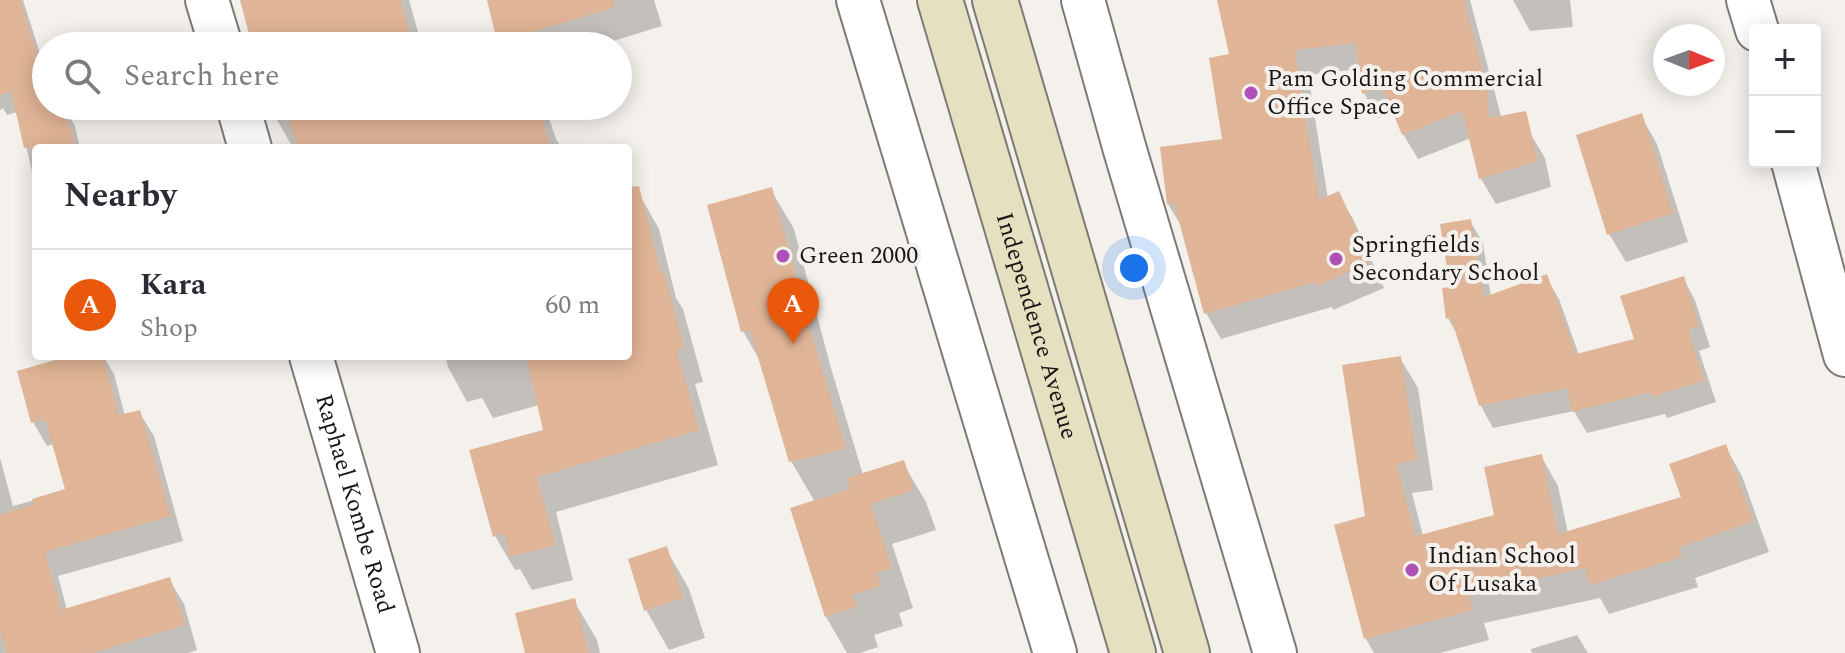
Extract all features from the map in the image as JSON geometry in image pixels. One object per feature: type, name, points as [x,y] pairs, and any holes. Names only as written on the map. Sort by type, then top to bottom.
[{"type":"main road","name":"Independence Avenue","points":[[940,0],[1133,653]]},
{"type":"main road","points":[[995,0],[1187,653]]},
{"type":"street","points":[[207,0],[217,32]]},
{"type":"street","points":[[858,0],[1055,653]]},
{"type":"street","points":[[1083,0],[1275,653]]},
{"type":"street","points":[[1748,0],[1755,24]]},
{"type":"street","points":[[242,120],[249,144]]},
{"type":"street","points":[[1795,168],[1845,355]]},
{"type":"street","name":"Raphael Kombe Road","points":[[312,360],[398,653]]},
{"type":"building","points":[[0,0],[20,0],[32,38],[32,120],[68,120],[74,144],[32,144],[32,148],[24,148],[11,91],[0,95]]},
{"type":"building","points":[[240,0],[400,0],[410,32],[248,32]]},
{"type":"building","points":[[487,0],[614,0],[615,7],[533,32],[495,32]]},
{"type":"building","points":[[1217,0],[1464,0],[1487,88],[1489,118],[1526,111],[1538,161],[1479,179],[1462,111],[1402,135],[1382,86],[1362,94],[1355,43],[1295,50],[1319,200],[1339,191],[1371,262],[1317,286],[1315,282],[1204,314],[1174,203],[1167,204],[1160,147],[1222,139],[1209,58],[1229,54]]},
{"type":"building","points":[[1642,113],[1673,213],[1607,235],[1576,135]]},
{"type":"building","points":[[289,120],[542,120],[550,144],[297,144]]},
{"type":"building","points":[[639,186],[661,273],[664,272],[684,348],[677,350],[699,430],[537,477],[555,545],[510,557],[504,533],[493,537],[469,450],[543,430],[527,360],[632,360],[632,187]]},
{"type":"building","points":[[772,187],[846,449],[789,462],[750,330],[741,332],[707,205]]},
{"type":"building","points":[[1471,219],[1484,297],[1547,274],[1576,354],[1634,339],[1620,296],[1684,276],[1699,325],[1688,329],[1704,380],[1653,397],[1651,392],[1572,412],[1567,388],[1479,406],[1451,318],[1446,319],[1442,288],[1450,287],[1440,224]]},
{"type":"building","points":[[1401,356],[1417,460],[1396,464],[1416,536],[1494,515],[1484,467],[1542,454],[1558,534],[1681,497],[1669,464],[1726,444],[1753,521],[1679,548],[1682,557],[1590,585],[1585,568],[1468,593],[1473,610],[1364,639],[1334,525],[1365,516],[1342,365]]},
{"type":"building","points":[[55,360],[104,360],[119,415],[140,410],[171,516],[45,552],[61,610],[170,577],[185,625],[93,653],[7,653],[0,631],[0,515],[34,504],[32,499],[65,489],[45,419],[31,423],[17,371]]},
{"type":"building","points":[[904,460],[914,490],[871,504],[892,568],[877,573],[881,586],[852,595],[857,607],[825,617],[790,508],[850,489],[847,478]]},
{"type":"building","points":[[667,546],[683,598],[644,611],[628,559]]},
{"type":"building","points":[[575,598],[589,653],[525,653],[515,613]]},
{"type":"place","name":"Pam Golding Commercial Office Space","points":[[1251,93]]},
{"type":"place","name":"Green 2000","points":[[783,256]]},
{"type":"place","name":"Springfields Secondary School","points":[[1336,259]]},
{"type":"place","name":"Kara","points":[[793,344]]},
{"type":"place","name":"Indian School Of Lusaka","points":[[1412,570]]}]
